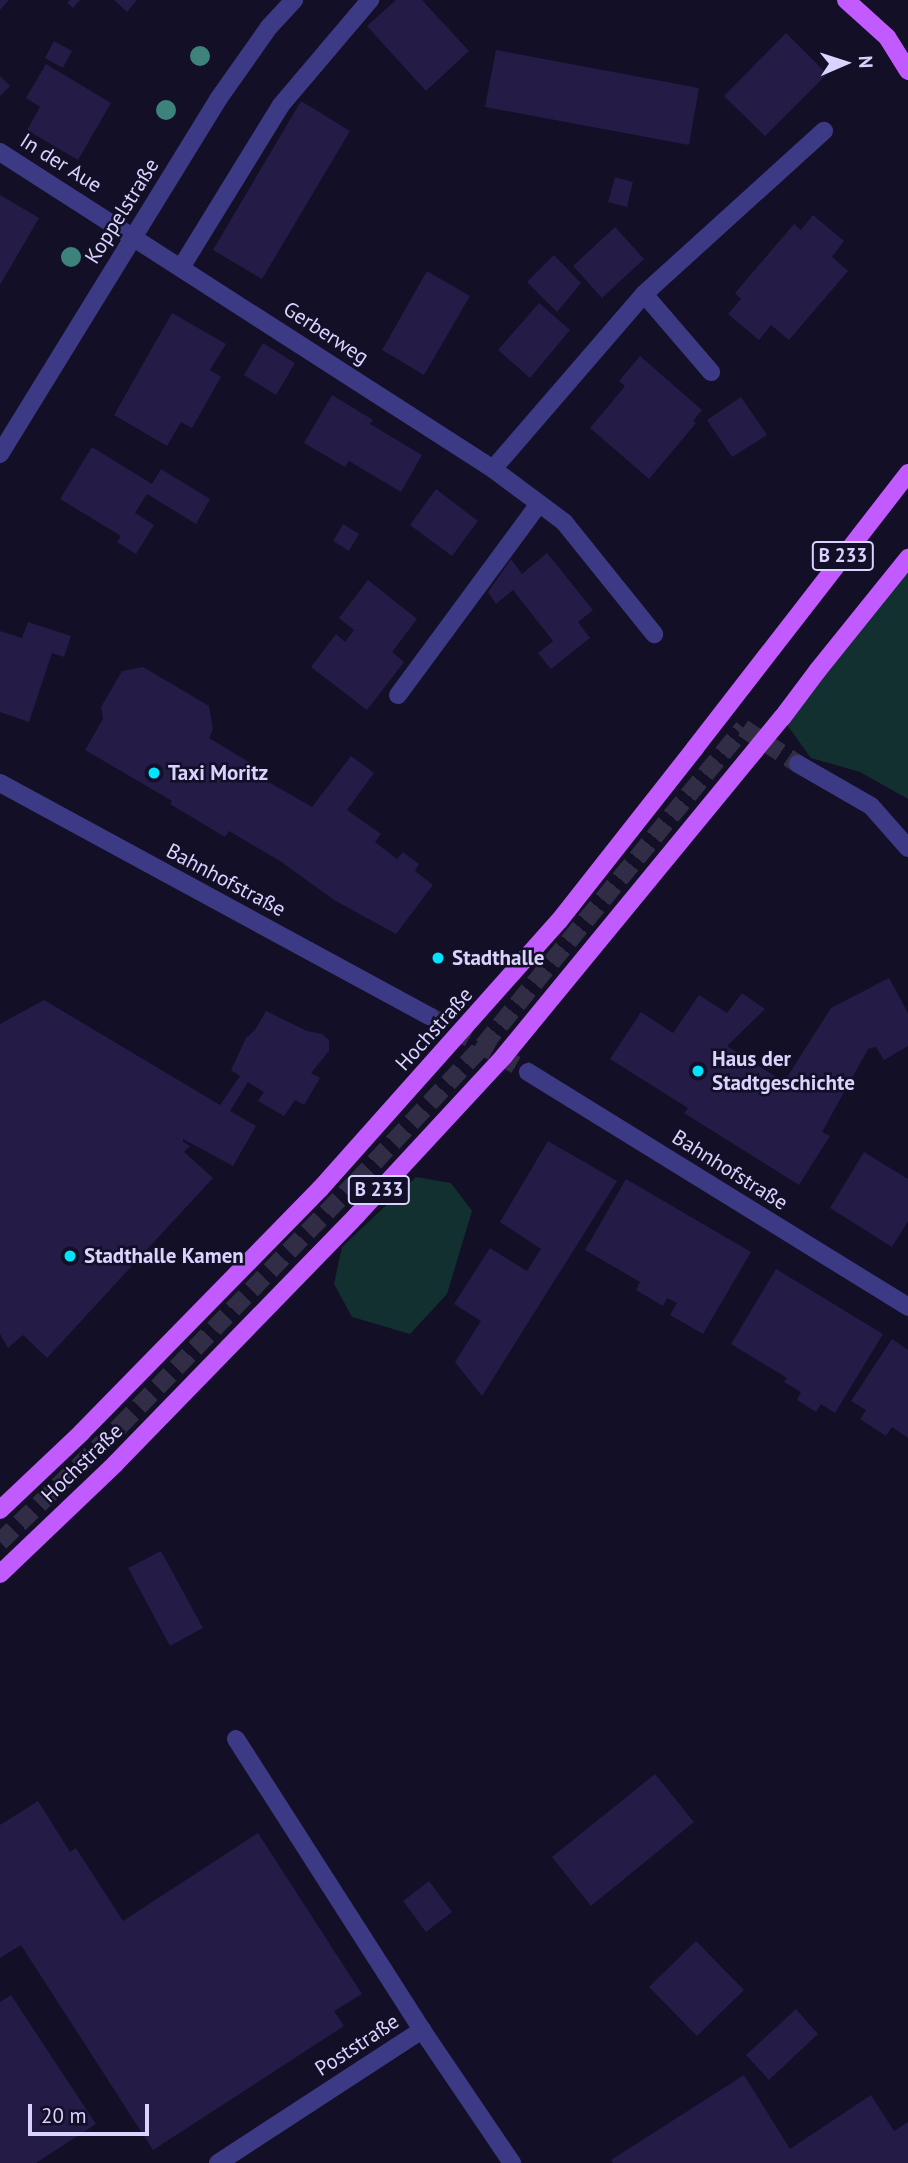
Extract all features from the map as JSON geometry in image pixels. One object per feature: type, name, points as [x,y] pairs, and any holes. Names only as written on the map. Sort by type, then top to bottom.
[{"type":"main road","points":[[846,0],[887,37],[908,71]]},
{"type":"main road","points":[[887,37],[908,43]]},
{"type":"main road","name":"Hochstraße","points":[[0,1510],[90,1423],[320,1189],[559,921],[908,473]]},
{"type":"main road","name":"Hochstraße","points":[[0,1574],[115,1464],[504,1056],[782,718],[908,558]]},
{"type":"street","name":"Koppelstraße","points":[[0,454],[219,98],[270,27],[294,0]]},
{"type":"street","points":[[182,266],[281,105],[370,0]]},
{"type":"street","points":[[493,469],[644,294],[824,131]]},
{"type":"street","name":"In der Aue","points":[[0,152],[134,235]]},
{"type":"street","name":"Gerberweg","points":[[134,235],[493,469],[564,522],[654,634]]},
{"type":"street","points":[[644,294],[710,372]]},
{"type":"street","points":[[398,695],[538,504]]},
{"type":"street","points":[[798,764],[870,806],[908,848]]},
{"type":"street","name":"Bahnhofstraße","points":[[0,783],[430,1016]]},
{"type":"street","name":"Bahnhofstraße","points":[[528,1072],[908,1307]]},
{"type":"street","points":[[236,1739],[422,2030]]},
{"type":"street","name":"Poststraße","points":[[218,2163],[422,2030],[512,2163]]},
{"type":"green space","points":[[908,558],[908,799],[860,772],[811,758],[782,718]]},
{"type":"green space","points":[[416,1177],[451,1183],[472,1211],[447,1294],[410,1334],[352,1317],[334,1284],[342,1247]]},
{"type":"building","points":[[0,0],[9,0],[0,10]]},
{"type":"building","points":[[70,0],[80,0],[73,8],[67,3]]},
{"type":"building","points":[[114,0],[137,0],[127,12]]},
{"type":"building","points":[[396,0],[422,0],[469,51],[426,91],[367,26]]},
{"type":"building","points":[[786,33],[827,74],[765,136],[724,96]]},
{"type":"building","points":[[54,41],[72,51],[63,68],[45,58]]},
{"type":"building","points":[[496,50],[699,88],[689,145],[485,107]]},
{"type":"building","points":[[46,64],[111,103],[78,160],[27,130],[40,107],[26,98]]},
{"type":"building","points":[[0,76],[10,86],[0,96]]},
{"type":"building","points":[[301,101],[350,131],[262,279],[213,250]]},
{"type":"building","points":[[615,177],[633,182],[627,207],[608,202]]},
{"type":"building","points":[[0,195],[39,218],[0,285]]},
{"type":"building","points":[[813,215],[844,241],[832,257],[848,271],[789,340],[771,325],[759,340],[728,314],[741,299],[735,293],[794,224],[801,230]]},
{"type":"building","points":[[615,227],[644,259],[602,298],[573,266]]},
{"type":"building","points":[[554,255],[581,283],[557,312],[527,282]]},
{"type":"building","points":[[427,271],[470,296],[424,375],[382,350]]},
{"type":"building","points":[[539,303],[570,330],[530,378],[498,350]]},
{"type":"building","points":[[172,313],[226,344],[210,370],[221,377],[192,428],[181,422],[167,446],[114,415]]},
{"type":"building","points":[[263,343],[295,363],[276,395],[244,375]]},
{"type":"building","points":[[640,356],[702,410],[693,421],[696,423],[649,479],[590,428],[625,386],[619,381]]},
{"type":"building","points":[[332,395],[373,420],[370,424],[422,455],[401,492],[349,461],[345,467],[304,443]]},
{"type":"building","points":[[741,397],[767,435],[732,457],[707,420]]},
{"type":"building","points":[[92,447],[152,484],[161,469],[210,499],[196,524],[147,494],[135,513],[154,525],[136,554],[117,542],[121,536],[60,499]]},
{"type":"building","points":[[436,489],[478,521],[452,556],[410,525]]},
{"type":"building","points":[[343,524],[359,534],[349,551],[333,541]]},
{"type":"building","points":[[547,553],[593,610],[578,622],[590,638],[551,669],[538,653],[553,641],[513,590],[496,604],[488,592],[511,559],[522,574]]},
{"type":"building","points":[[368,580],[417,619],[392,652],[404,662],[367,710],[311,667],[336,634],[345,642],[354,630],[339,618]]},
{"type":"building","points":[[28,622],[71,636],[64,657],[52,653],[29,722],[0,712],[0,631],[22,638]]},
{"type":"building","points":[[143,667],[209,706],[213,729],[209,738],[264,771],[260,777],[312,807],[351,756],[374,773],[347,810],[381,834],[375,842],[397,859],[403,852],[419,864],[415,871],[433,885],[396,934],[334,900],[280,861],[229,831],[225,837],[170,804],[172,801],[85,750],[103,719],[101,707],[122,671]]},
{"type":"building","name":"Haus der Stadtgeschichte","points":[[889,978],[908,1013],[908,1046],[884,1060],[876,1047],[868,1049],[822,1132],[830,1136],[799,1185],[684,1113],[688,1108],[610,1059],[641,1012],[673,1033],[699,995],[727,1013],[742,993],[765,1009],[727,1046],[784,1082],[831,1008]]},
{"type":"building","name":"Stadthalle Kamen","points":[[44,1000],[220,1105],[240,1076],[231,1070],[246,1038],[255,1030],[266,1011],[307,1031],[322,1034],[329,1040],[329,1051],[311,1073],[320,1078],[304,1105],[295,1100],[284,1116],[258,1101],[264,1092],[248,1082],[230,1111],[256,1126],[233,1166],[183,1139],[183,1142],[190,1146],[184,1152],[213,1178],[47,1358],[23,1335],[8,1348],[0,1334],[0,1024]]},
{"type":"building","points":[[548,1141],[617,1181],[482,1396],[455,1362],[481,1321],[454,1304],[490,1248],[527,1271],[541,1249],[500,1222]]},
{"type":"building","points":[[864,1152],[908,1179],[908,1221],[892,1247],[830,1208]]},
{"type":"building","points":[[626,1179],[751,1252],[703,1334],[670,1315],[677,1303],[667,1298],[663,1306],[636,1290],[640,1282],[585,1250]]},
{"type":"building","points":[[776,1269],[883,1334],[835,1413],[821,1404],[816,1412],[797,1400],[801,1392],[784,1382],[787,1378],[731,1344]]},
{"type":"building","points":[[892,1339],[908,1350],[908,1438],[892,1427],[886,1436],[860,1419],[866,1410],[851,1401]]},
{"type":"building","points":[[161,1551],[203,1628],[170,1646],[128,1568]]},
{"type":"building","points":[[655,1774],[694,1822],[591,1906],[552,1857]]},
{"type":"building","points":[[38,1801],[70,1852],[76,1848],[123,1921],[258,1833],[362,1994],[334,2011],[344,2026],[153,2150],[21,1945],[0,1958],[0,1825]]},
{"type":"building","points":[[429,1881],[452,1912],[426,1932],[403,1901]]},
{"type":"building","points":[[696,1941],[744,1990],[697,2036],[649,1987]]},
{"type":"building","points":[[11,1995],[96,2124],[36,2163],[0,2163],[0,2002]]},
{"type":"building","points":[[796,2009],[818,2034],[769,2080],[746,2055]]},
{"type":"building","points":[[744,2075],[790,2149],[871,2095],[894,2131],[908,2122],[908,2163],[613,2163],[611,2160]]},
{"type":"tunnel","points":[[0,1542],[120,1426],[356,1182],[483,1046],[743,728],[798,764]]},
{"type":"tunnel","points":[[430,1016],[528,1072]]},
{"type":"place","name":"Taxi Moritz","points":[[154,773]]},
{"type":"place","name":"Stadthalle","points":[[438,958]]},
{"type":"place","name":"Haus der Stadtgeschichte","points":[[698,1071]]},
{"type":"place","name":"Stadthalle Kamen","points":[[70,1256]]}]
